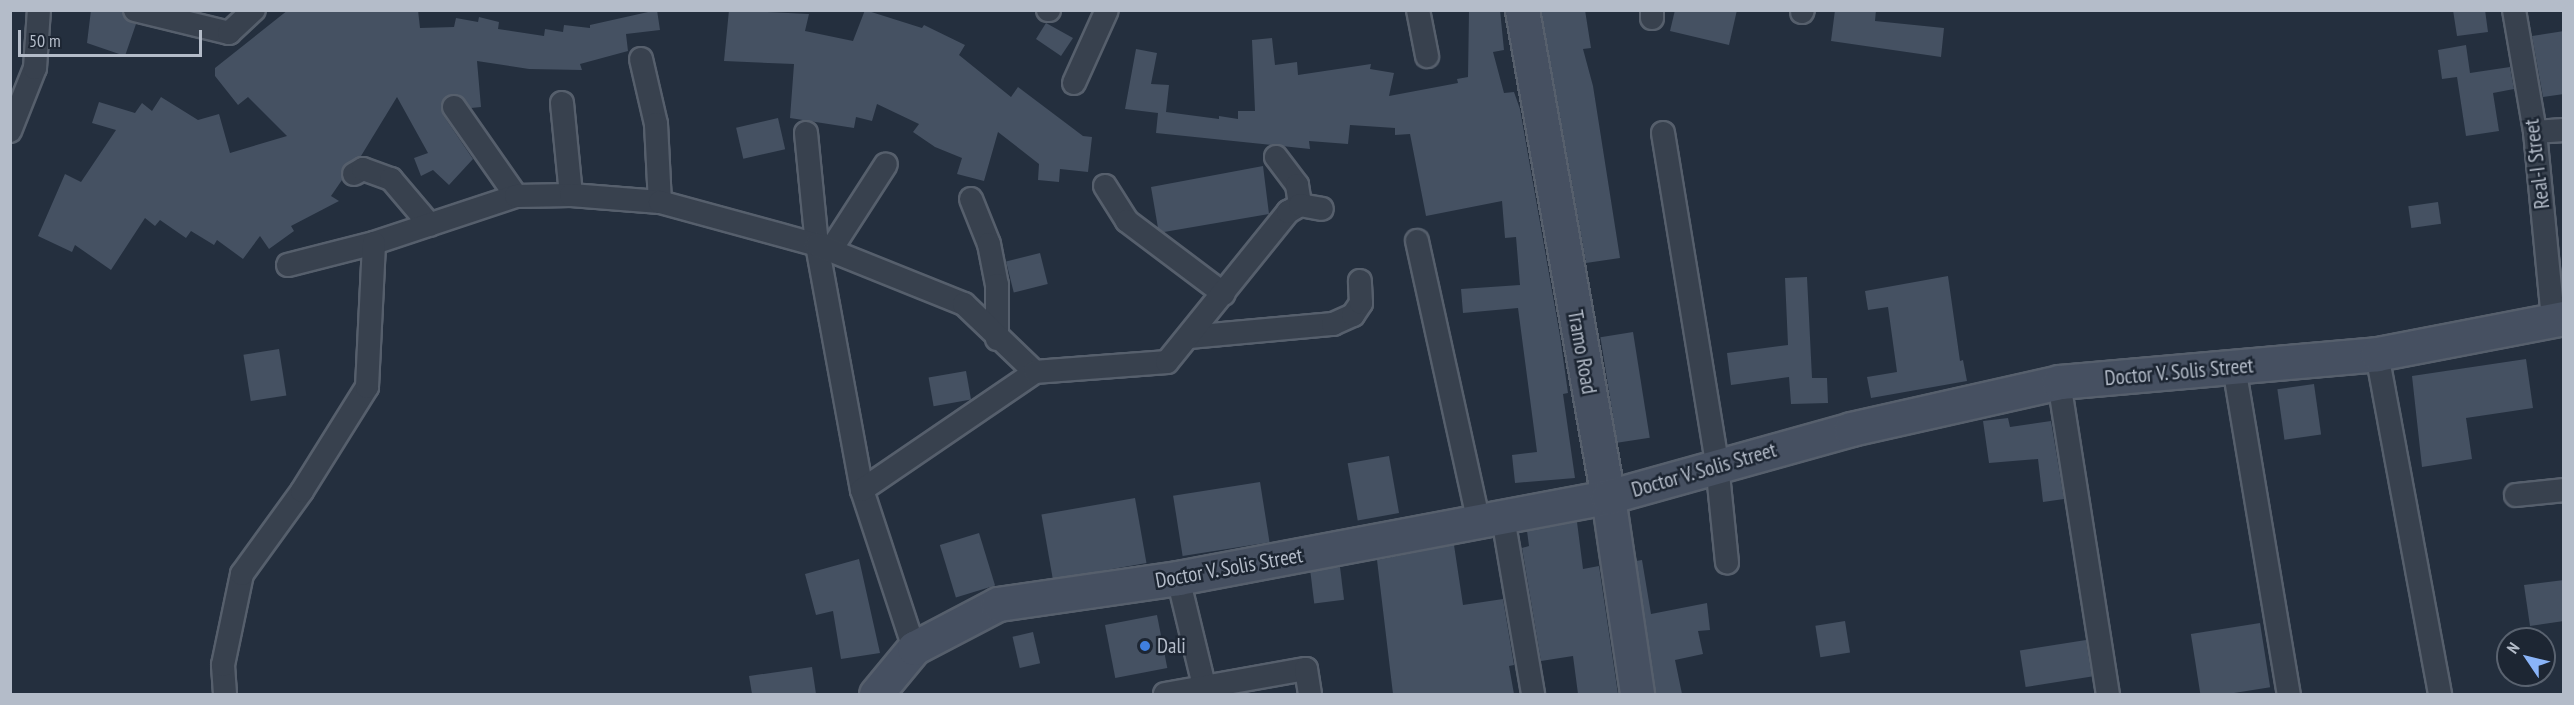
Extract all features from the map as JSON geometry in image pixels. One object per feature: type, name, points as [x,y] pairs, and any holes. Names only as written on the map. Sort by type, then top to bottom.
[{"type":"street","points":[[10,131],[35,68],[39,10]]},
{"type":"street","points":[[135,10],[229,33],[254,10]]},
{"type":"street","points":[[1074,83],[1107,10]]},
{"type":"street","points":[[1418,10],[1427,56]]},
{"type":"street","name":"Tramo Road","points":[[1522,10],[1608,498],[1637,694]]},
{"type":"street","name":"Real-I Street","points":[[2514,10],[2535,132],[2558,318]]},
{"type":"street","points":[[641,59],[656,124],[660,202]]},
{"type":"street","points":[[562,104],[570,195]]},
{"type":"street","points":[[453,107],[516,196]]},
{"type":"street","points":[[2535,132],[2564,130]]},
{"type":"street","points":[[1663,133],[1718,464],[1727,562]]},
{"type":"street","points":[[806,134],[862,490],[914,648]]},
{"type":"street","points":[[1276,157],[1297,185],[1300,205]]},
{"type":"street","points":[[824,248],[886,164]]},
{"type":"street","points":[[354,174],[363,169],[391,179],[430,225]]},
{"type":"street","points":[[1105,186],[1127,221],[1224,294]]},
{"type":"street","points":[[288,266],[374,243],[516,196],[570,195],[660,202],[824,248],[964,304],[997,339],[1035,372]]},
{"type":"street","points":[[971,199],[993,265],[997,339]]},
{"type":"street","points":[[862,490],[1035,372],[1167,362],[1288,212],[1300,205],[1322,209]]},
{"type":"street","points":[[1417,241],[1491,520],[1533,694]]},
{"type":"street","points":[[225,694],[223,664],[242,574],[302,491],[367,387],[374,243]]},
{"type":"street","points":[[1189,337],[1333,324],[1353,315],[1361,303],[1360,281]]},
{"type":"street","name":"Doctor V. Solis Street","points":[[876,694],[914,648],[998,604],[1178,578],[1608,498],[1718,464],[2059,382],[2377,354],[2558,318]]},
{"type":"street","points":[[2377,354],[2440,694]]},
{"type":"street","points":[[2234,368],[2289,694]]},
{"type":"street","points":[[2059,382],[2108,694]]},
{"type":"street","points":[[2516,495],[2564,490]]},
{"type":"street","points":[[1178,578],[1205,690]]},
{"type":"street","points":[[1165,694],[1205,690],[1306,669],[1310,694]]},
{"type":"building","points":[[91,10],[122,10],[125,19],[136,24],[125,56],[87,43]]},
{"type":"building","points":[[288,10],[418,10],[420,28],[454,27],[456,18],[478,22],[479,17],[499,22],[498,29],[544,36],[545,29],[563,32],[564,25],[590,28],[590,25],[657,10],[660,30],[626,34],[628,51],[580,64],[582,70],[529,69],[477,61],[481,107],[471,108],[460,95],[453,94],[442,102],[443,115],[473,159],[449,185],[433,170],[421,176],[414,158],[428,153],[397,97],[361,156],[342,168],[342,180],[331,196],[339,201],[291,226],[294,231],[269,249],[260,236],[243,259],[217,240],[214,245],[191,231],[186,238],[160,220],[155,226],[145,218],[111,270],[75,245],[72,252],[38,236],[65,174],[81,182],[116,130],[92,123],[99,102],[135,113],[142,103],[152,111],[161,97],[198,120],[219,114],[230,153],[287,136],[248,97],[238,105],[215,76],[215,68]]},
{"type":"building","points":[[729,10],[809,14],[805,31],[853,41],[865,10],[922,28],[924,25],[965,45],[959,55],[1011,97],[1018,87],[1083,136],[1092,137],[1088,172],[1060,169],[1059,182],[1038,180],[1039,164],[998,132],[984,181],[957,174],[962,158],[935,147],[913,132],[919,124],[877,104],[872,121],[856,117],[854,128],[790,118],[794,64],[724,61]]},
{"type":"building","points":[[1469,10],[1500,10],[1504,50],[1493,52],[1504,93],[1514,92],[1520,109],[1560,336],[1568,393],[1563,394],[1575,478],[1515,483],[1512,455],[1537,452],[1518,308],[1463,313],[1461,289],[1520,285],[1516,237],[1505,238],[1502,201],[1426,216],[1410,134],[1395,135],[1395,128],[1350,125],[1348,144],[1309,141],[1310,149],[1156,133],[1158,113],[1125,109],[1136,49],[1157,53],[1151,84],[1169,85],[1166,112],[1219,119],[1219,116],[1238,119],[1238,111],[1255,111],[1252,40],[1272,38],[1275,65],[1297,62],[1298,75],[1371,64],[1370,69],[1394,73],[1389,96],[1458,83],[1457,79],[1468,77]]},
{"type":"building","points":[[1541,10],[1585,10],[1591,48],[1583,49],[1593,86],[1620,258],[1586,263]]},
{"type":"building","points":[[1675,10],[1737,10],[1729,45],[1670,31]]},
{"type":"building","points":[[1835,10],[1876,10],[1875,21],[1944,28],[1941,57],[1831,41]]},
{"type":"building","points":[[2453,10],[2485,10],[2488,32],[2457,36]]},
{"type":"building","points":[[1046,23],[1073,38],[1061,56],[1036,39]]},
{"type":"building","points":[[2564,31],[2564,94],[2543,97],[2532,36]]},
{"type":"building","points":[[2466,45],[2470,73],[2510,67],[2514,89],[2493,93],[2499,131],[2466,136],[2457,77],[2442,79],[2438,50]]},
{"type":"building","points":[[778,118],[785,149],[743,159],[736,128]]},
{"type":"building","points":[[1263,166],[1269,214],[1164,232],[1158,228],[1151,187]]},
{"type":"building","points":[[2438,202],[2441,224],[2411,228],[2408,206]]},
{"type":"building","points":[[1040,253],[1048,284],[1014,293],[1006,261]]},
{"type":"building","points":[[1948,276],[1960,361],[1963,360],[1967,381],[1871,398],[1867,377],[1897,372],[1888,307],[1868,310],[1865,291]]},
{"type":"building","points":[[1807,277],[1812,378],[1827,378],[1828,403],[1791,404],[1789,377],[1731,385],[1727,353],[1788,345],[1785,278]]},
{"type":"building","points":[[1633,332],[1650,438],[1617,443],[1600,337]]},
{"type":"building","points":[[279,349],[286,395],[251,401],[243,355]]},
{"type":"building","points":[[2526,359],[2533,408],[2466,418],[2472,459],[2422,467],[2412,376]]},
{"type":"building","points":[[966,371],[971,400],[934,406],[929,378]]},
{"type":"building","points":[[2314,384],[2321,435],[2284,440],[2277,389]]},
{"type":"building","points":[[2008,418],[2010,427],[2051,421],[2064,499],[2043,502],[2038,459],[1989,463],[1983,421]]},
{"type":"building","points":[[1389,456],[1399,513],[1358,520],[1348,463]]},
{"type":"building","points":[[1260,482],[1270,542],[1183,556],[1173,496]]},
{"type":"building","points":[[1135,498],[1146,563],[1053,579],[1041,514]]},
{"type":"building","points":[[1577,522],[1583,569],[1599,566],[1618,694],[1578,694],[1573,656],[1541,661],[1522,548],[1529,546],[1527,531]]},
{"type":"building","points":[[979,533],[995,586],[956,598],[940,545]]},
{"type":"building","points":[[1454,545],[1463,605],[1503,599],[1514,665],[1509,666],[1514,694],[1393,694],[1377,560]]},
{"type":"building","points":[[859,559],[880,653],[841,659],[833,611],[816,615],[805,574]]},
{"type":"building","points":[[1642,560],[1651,614],[1707,603],[1710,630],[1698,631],[1703,654],[1675,660],[1682,694],[1655,694],[1636,561]]},
{"type":"building","points":[[1340,567],[1344,600],[1314,603],[1310,571]]},
{"type":"building","points":[[2564,580],[2564,621],[2530,626],[2524,585]]},
{"type":"building","name":"Dali","points":[[1157,615],[1167,668],[1115,678],[1105,625]]},
{"type":"building","points":[[1845,621],[1850,653],[1820,657],[1815,626]]},
{"type":"building","points":[[2260,623],[2270,687],[2227,694],[2200,694],[2191,634]]},
{"type":"building","points":[[1033,632],[1040,663],[1020,668],[1013,637]]},
{"type":"building","points":[[2086,640],[2092,677],[2026,687],[2020,650]]},
{"type":"building","points":[[812,667],[816,694],[752,694],[749,676]]},
{"type":"place","name":"Dali","points":[[1145,646]]}]
